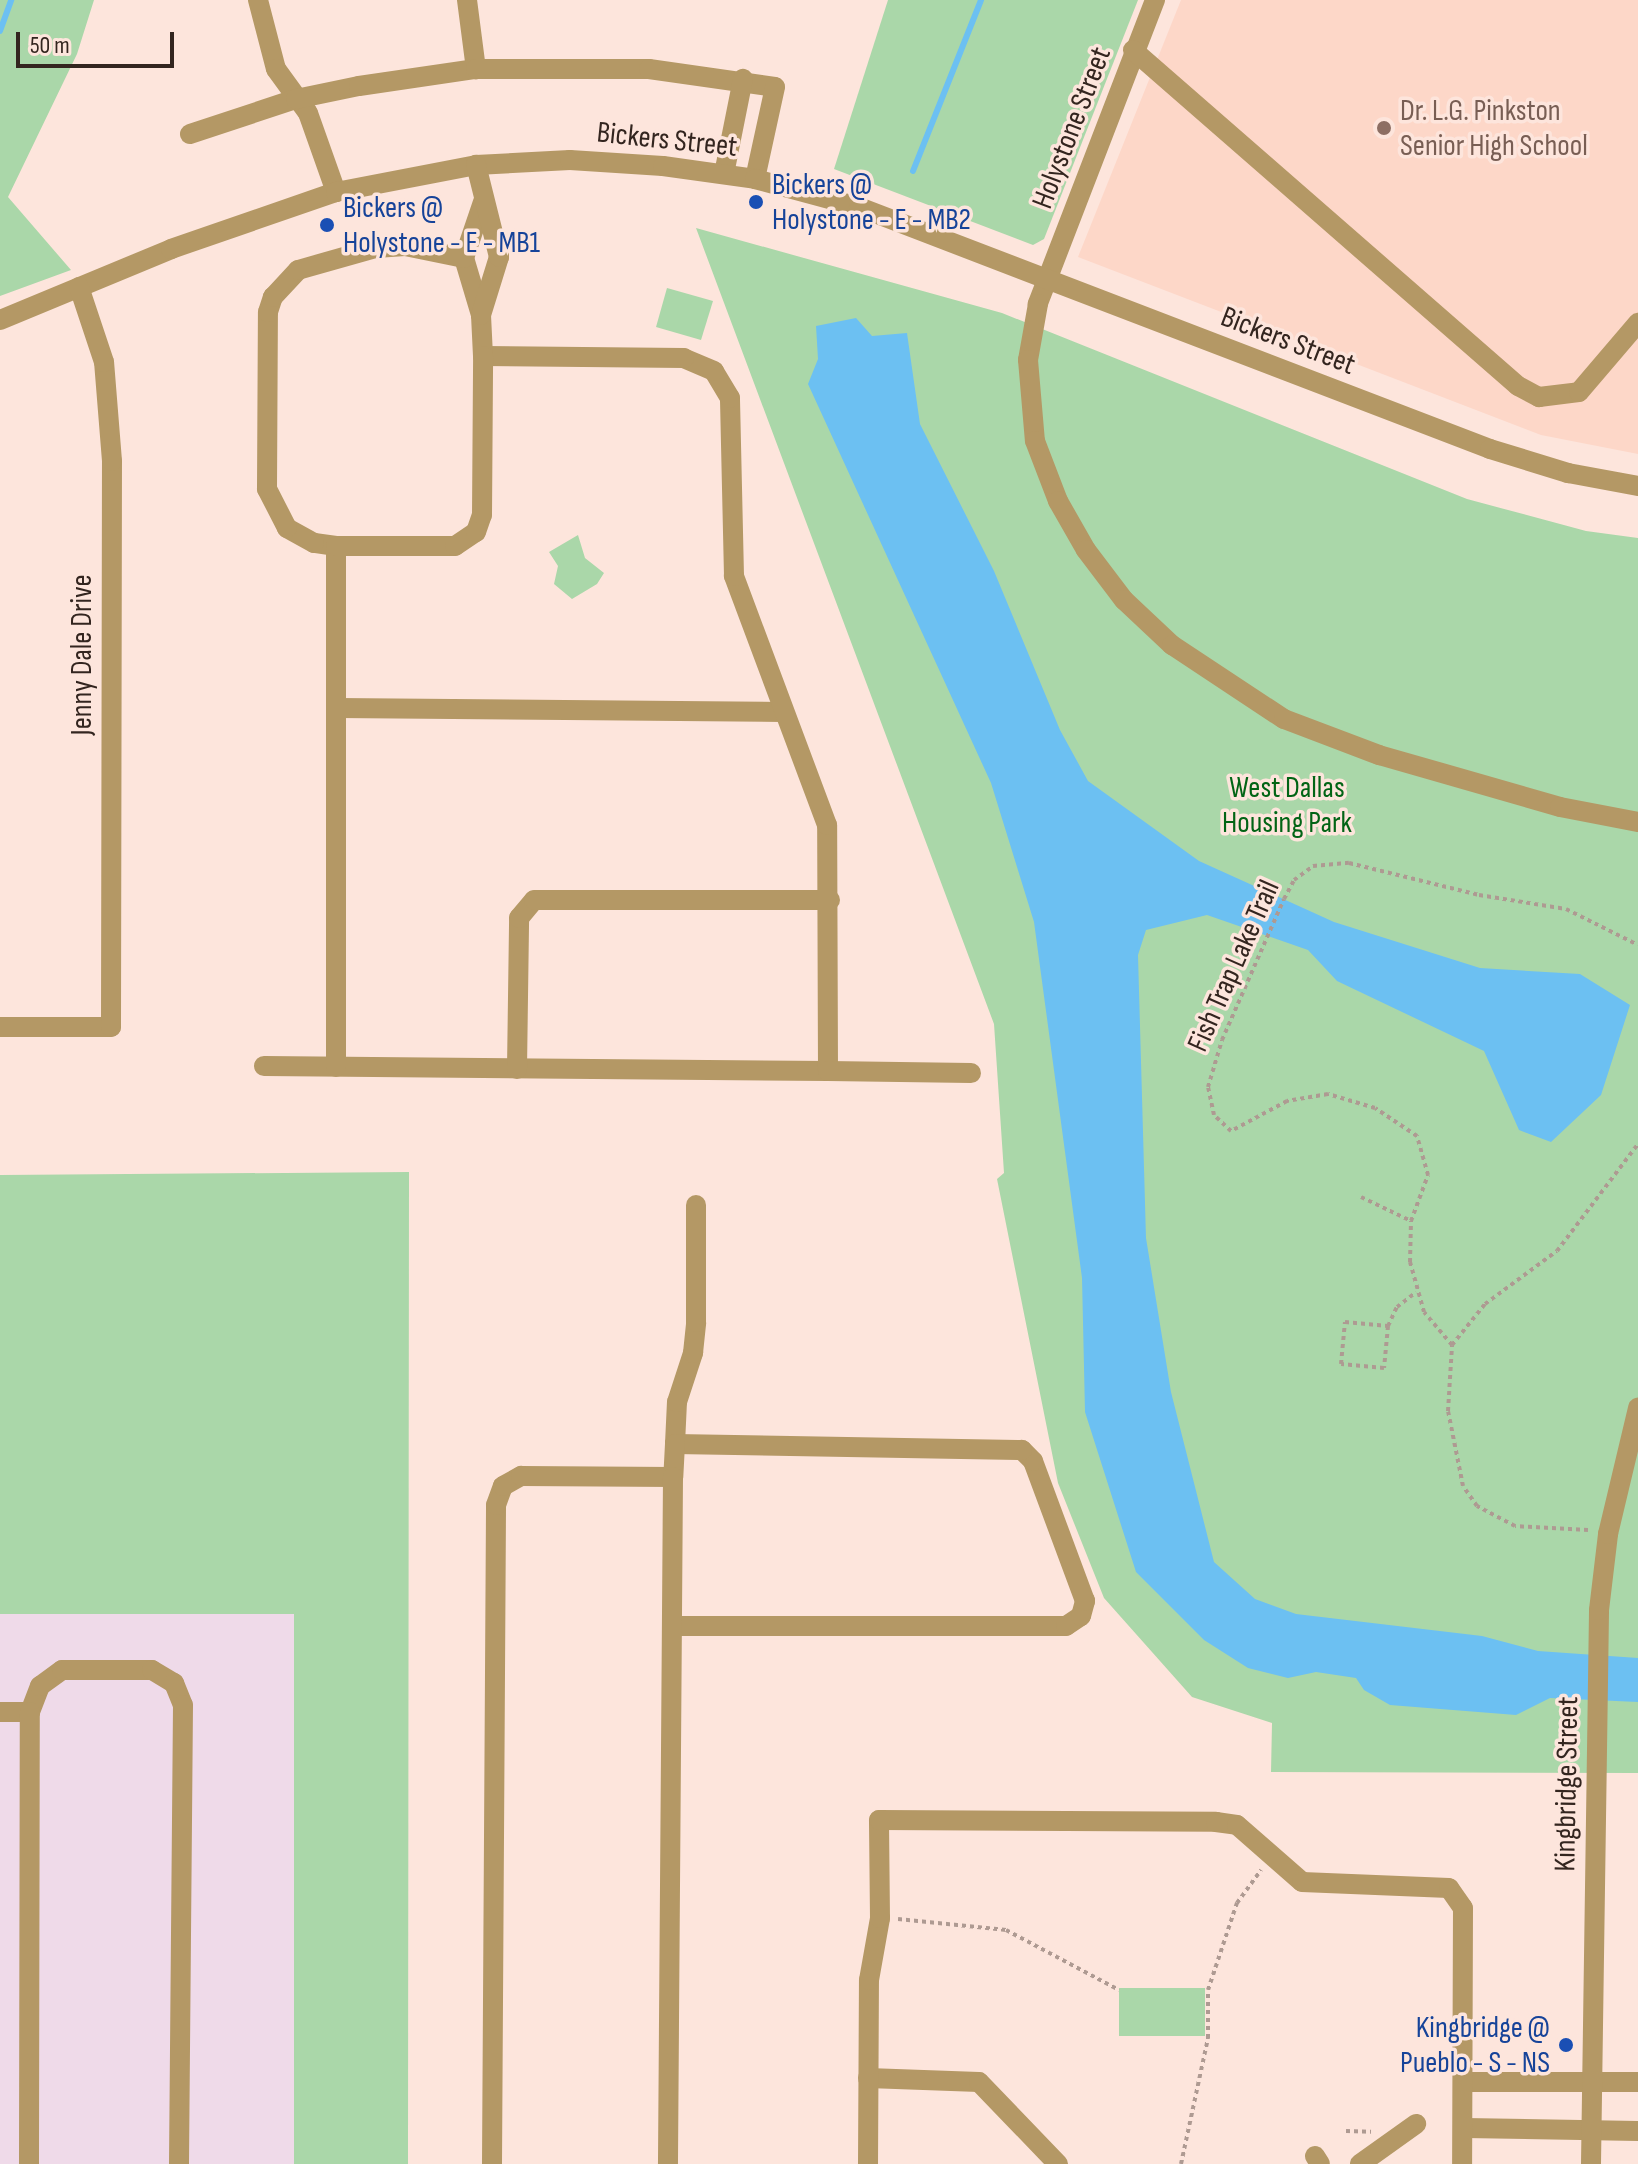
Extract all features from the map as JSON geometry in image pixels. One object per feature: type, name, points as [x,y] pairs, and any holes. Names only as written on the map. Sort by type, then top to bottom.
[{"type":"street","points":[[258,0],[276,69],[315,127],[336,192]]},
{"type":"street","points":[[467,0],[476,69]]},
{"type":"street","name":"Holystone Street","points":[[1155,0],[1133,50],[1048,278],[1028,360],[1029,403],[1045,471],[1086,550],[1124,600],[1172,645],[1249,700],[1326,737],[1560,807],[1638,822]]},
{"type":"street","points":[[1133,50],[1518,386],[1539,397],[1579,392],[1638,323]]},
{"type":"street","points":[[190,134],[296,99],[476,69],[649,69],[743,79],[775,87],[755,179]]},
{"type":"street","points":[[724,174],[743,79]]},
{"type":"street","name":"Bickers Street","points":[[0,320],[256,217],[336,192],[476,165],[570,160],[724,174],[755,179],[859,207],[1490,449],[1568,473],[1638,486]]},
{"type":"street","points":[[476,165],[499,257],[481,315]]},
{"type":"street","points":[[464,258],[405,246],[376,248],[298,270],[273,297],[268,312],[267,489],[287,528],[314,543],[336,546],[455,546],[476,532],[482,515],[483,356],[481,315],[464,258],[483,202]]},
{"type":"street","name":"Jenny Dale Drive","points":[[0,1027],[111,1027],[112,461],[104,362],[79,287]]},
{"type":"street","points":[[483,356],[684,358],[721,379],[731,409],[734,576],[827,825],[830,900],[828,1071]]},
{"type":"street","points":[[336,546],[336,1067]]},
{"type":"street","points":[[338,708],[783,712]]},
{"type":"street","points":[[517,1069],[519,918],[534,900],[830,900]]},
{"type":"street","points":[[264,1066],[971,1073]]},
{"type":"street","points":[[668,2164],[673,1477],[677,1402],[693,1353],[696,1322],[696,1205]]},
{"type":"street","name":"Kingbridge Street","points":[[1591,2164],[1599,1610],[1608,1534],[1638,1408]]},
{"type":"street","points":[[672,1626],[1066,1626],[1081,1616],[1085,1601],[1033,1461],[1022,1450],[675,1444]]},
{"type":"street","points":[[492,2164],[496,1505],[503,1486],[521,1476],[673,1477]]},
{"type":"street","points":[[29,2164],[30,1712],[40,1686],[62,1670],[152,1670],[174,1683],[183,1705],[179,2164]]},
{"type":"street","points":[[0,1712],[30,1712]]},
{"type":"street","points":[[868,2164],[869,1980],[880,1918],[879,1820],[1216,1822],[1237,1825],[1274,1858],[1312,1885],[1437,1884],[1458,1897],[1463,1908],[1465,2128],[1462,2164]]},
{"type":"street","points":[[868,2078],[979,2082],[1058,2164]]},
{"type":"street","points":[[1465,2082],[1638,2082]]},
{"type":"street","points":[[1360,2164],[1416,2124]]},
{"type":"street","points":[[1465,2128],[1638,2131]]},
{"type":"path","name":"Fish Trap Lake Trail","points":[[1452,1345],[1424,1312],[1416,1292],[1411,1221],[1428,1175],[1427,1161],[1417,1136],[1400,1120],[1328,1094],[1287,1101],[1237,1130],[1222,1128],[1214,1115],[1210,1072],[1284,899],[1294,880],[1313,866],[1349,863],[1479,895],[1566,909],[1638,945]]},
{"type":"path","points":[[1608,1534],[1570,1526],[1515,1526],[1469,1497],[1448,1411],[1452,1345],[1485,1304],[1557,1251],[1638,1144]]},
{"type":"path","points":[[1361,1197],[1411,1221]]},
{"type":"path","points":[[1388,1326],[1345,1322],[1341,1364],[1384,1368],[1388,1326],[1397,1307],[1416,1292]]},
{"type":"path","points":[[1181,2164],[1208,2038],[1208,1990],[1224,1936],[1245,1890],[1274,1858]]},
{"type":"path","points":[[880,1918],[1006,1930],[1119,1990]]},
{"type":"shaded area","name":"Dr. L.G. Pinkston Senior High School","points":[[1181,0],[1638,0],[1638,454],[1541,435],[1078,257]]},
{"type":"shaded area","points":[[0,1614],[294,1614],[294,2164],[0,2164]]},
{"type":"green space","points":[[0,0],[94,0],[77,54],[8,197],[71,270],[0,296]]},
{"type":"green space","points":[[888,0],[1138,0],[1044,239],[1033,245],[834,169]]},
{"type":"green space","name":"West Dallas Housing Park","points":[[696,228],[1002,313],[1467,499],[1586,531],[1638,538],[1638,1773],[1271,1772],[1272,1723],[1192,1697],[1104,1598],[1058,1483],[997,1179],[1004,1173],[994,1024]]},
{"type":"green space","points":[[667,288],[713,301],[701,340],[656,327]]},
{"type":"green space","points":[[578,535],[585,558],[604,573],[597,584],[572,599],[554,584],[558,566],[549,552]]},
{"type":"green space","points":[[409,1172],[408,2164],[294,2164],[294,1614],[0,1614],[0,1175]]},
{"type":"green space","points":[[1119,1988],[1205,1988],[1205,2036],[1119,2036]]},
{"type":"water","points":[[856,318],[872,336],[907,333],[920,424],[994,571],[1060,730],[1088,781],[1199,861],[1334,922],[1480,968],[1580,974],[1630,1005],[1601,1095],[1551,1142],[1519,1130],[1484,1051],[1337,981],[1308,950],[1207,915],[1146,930],[1138,955],[1146,1238],[1171,1392],[1214,1562],[1255,1599],[1296,1614],[1482,1636],[1538,1651],[1638,1658],[1638,1702],[1550,1698],[1516,1715],[1390,1705],[1364,1690],[1356,1678],[1316,1672],[1288,1678],[1248,1668],[1204,1640],[1136,1572],[1085,1412],[1082,1278],[1034,922],[991,783],[808,384],[818,359],[816,326]]},
{"type":"waterway","points":[[0,31],[11,0]]},
{"type":"waterway","points":[[913,171],[981,0]]},
{"type":"place","name":"Dr. L.G. Pinkston Senior High School","points":[[1384,128]]},
{"type":"place","name":"Bickers @ Holystone - E - MB2","points":[[756,202]]},
{"type":"place","name":"Bickers @ Holystone - E - MB1","points":[[327,225]]},
{"type":"place","name":"Kingbridge @ Pueblo - S - NS","points":[[1566,2045]]}]
